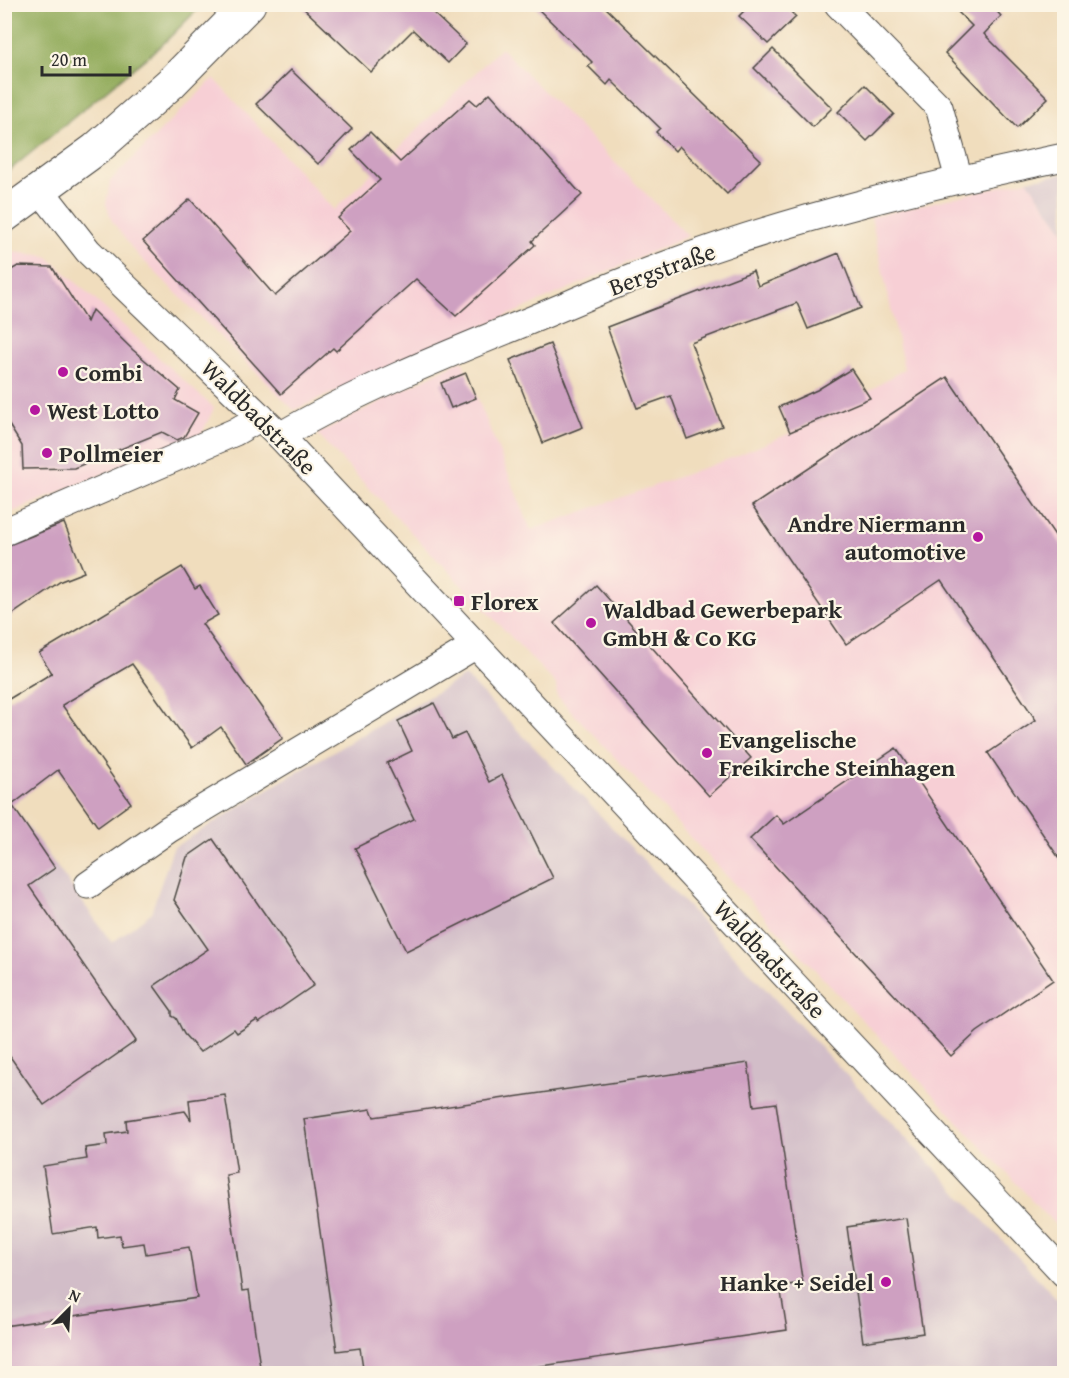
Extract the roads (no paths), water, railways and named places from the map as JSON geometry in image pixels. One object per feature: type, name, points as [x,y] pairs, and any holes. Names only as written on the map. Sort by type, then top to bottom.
[{"type":"street","points":[[4,216],[96,149],[172,82],[249,4]]},
{"type":"street","points":[[838,4],[939,107],[959,179]]},
{"type":"street","name":"Bergstraße","points":[[280,436],[304,422],[458,350],[667,264],[825,214],[959,179],[1065,157]]},
{"type":"street","name":"Waldbadstraße","points":[[41,190],[88,251],[280,436],[1065,1273]]},
{"type":"street","points":[[4,532],[235,432],[261,417]]},
{"type":"street","points":[[88,885],[169,829],[476,645]]},
{"type":"place","name":"Combi","points":[[63,372]]},
{"type":"place","name":"West Lotto","points":[[35,410]]},
{"type":"place","name":"Pollmeier","points":[[47,453]]},
{"type":"place","name":"Andre Niermann automotive","points":[[978,537]]},
{"type":"place","name":"Florex","points":[[459,601]]},
{"type":"place","name":"Waldbad Gewerbepark GmbH & Co KG","points":[[591,623]]},
{"type":"place","name":"Evangelische Freikirche Steinhagen","points":[[707,753]]},
{"type":"place","name":"Hanke + Seidel","points":[[886,1282]]}]
